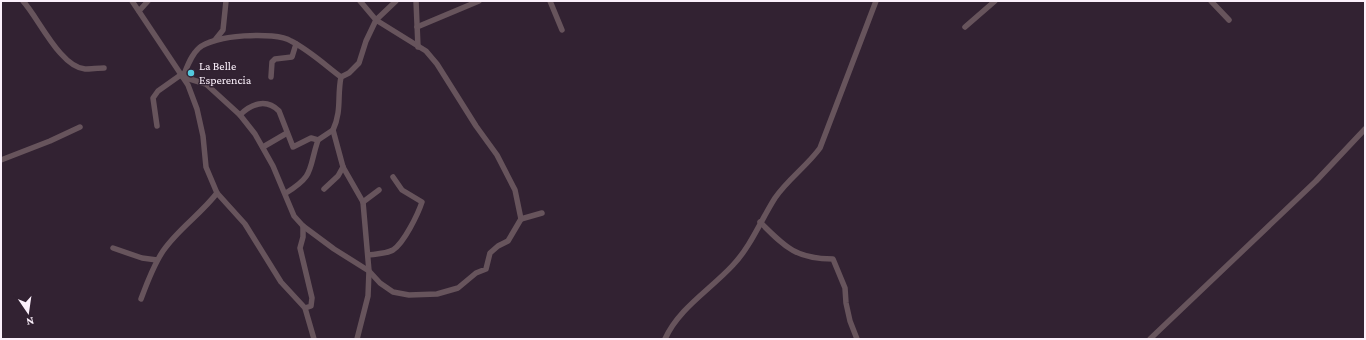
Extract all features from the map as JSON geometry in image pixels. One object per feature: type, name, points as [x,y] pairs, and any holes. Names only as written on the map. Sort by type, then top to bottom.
[{"type":"street","points":[[24,1],[35,15],[39,25],[54,46],[73,63],[85,69],[104,68]]},
{"type":"street","points":[[132,1],[182,76],[197,109],[203,136],[206,167],[217,193],[245,224],[281,282],[305,308],[314,339]]},
{"type":"street","points":[[139,11],[148,1]]},
{"type":"street","points":[[213,41],[220,36],[223,30],[226,1]]},
{"type":"street","points":[[182,76],[206,84],[240,115],[263,147],[286,193],[294,216],[303,226],[369,272],[380,283],[393,292],[409,295],[437,294],[458,288],[476,273],[486,269],[490,253],[498,246],[508,241],[521,219],[515,190],[497,155],[476,126],[437,64],[426,51],[376,20],[360,1]]},
{"type":"street","points":[[340,77],[349,73],[358,63],[376,20],[396,1]]},
{"type":"street","points":[[416,1],[418,47]]},
{"type":"street","points":[[417,27],[479,1]]},
{"type":"street","points":[[550,1],[562,30]]},
{"type":"street","points":[[665,339],[670,328],[682,312],[734,264],[750,242],[760,222],[776,197],[820,148],[876,1]]},
{"type":"street","points":[[965,27],[995,1]]},
{"type":"street","points":[[1211,1],[1229,20]]},
{"type":"street","points":[[157,126],[153,98],[158,91],[182,76],[192,56],[200,46],[213,41],[232,37],[265,35],[286,39],[296,44],[340,77]]},
{"type":"street","points":[[271,77],[272,62],[275,59],[292,57],[296,44]]},
{"type":"street","points":[[286,193],[306,179],[310,172],[318,140],[333,130],[339,118],[340,77]]},
{"type":"street","points":[[240,115],[248,107],[258,103],[275,107],[279,111],[293,147],[311,138],[318,140]]},
{"type":"street","points":[[1,160],[50,141],[80,127]]},
{"type":"street","points":[[1150,339],[1316,181],[1365,129]]},
{"type":"street","points":[[333,130],[343,167],[363,202],[369,272],[368,296],[357,339]]},
{"type":"street","points":[[263,147],[287,133]]},
{"type":"street","points":[[324,189],[338,176],[343,167]]},
{"type":"street","points":[[368,255],[387,252],[394,249],[409,229],[422,202],[402,190],[393,177]]},
{"type":"street","points":[[363,202],[379,190]]},
{"type":"street","points":[[141,299],[157,260],[163,250],[217,193]]},
{"type":"street","points":[[521,219],[542,213]]},
{"type":"street","points":[[760,222],[796,253],[813,259],[833,259],[845,288],[847,309],[857,339]]},
{"type":"street","points":[[303,226],[303,237],[300,248],[312,298],[311,306],[305,308]]},
{"type":"street","points":[[113,248],[142,258],[157,260]]},
{"type":"place","name":"La Belle Esperencia","points":[[191,73]]}]
